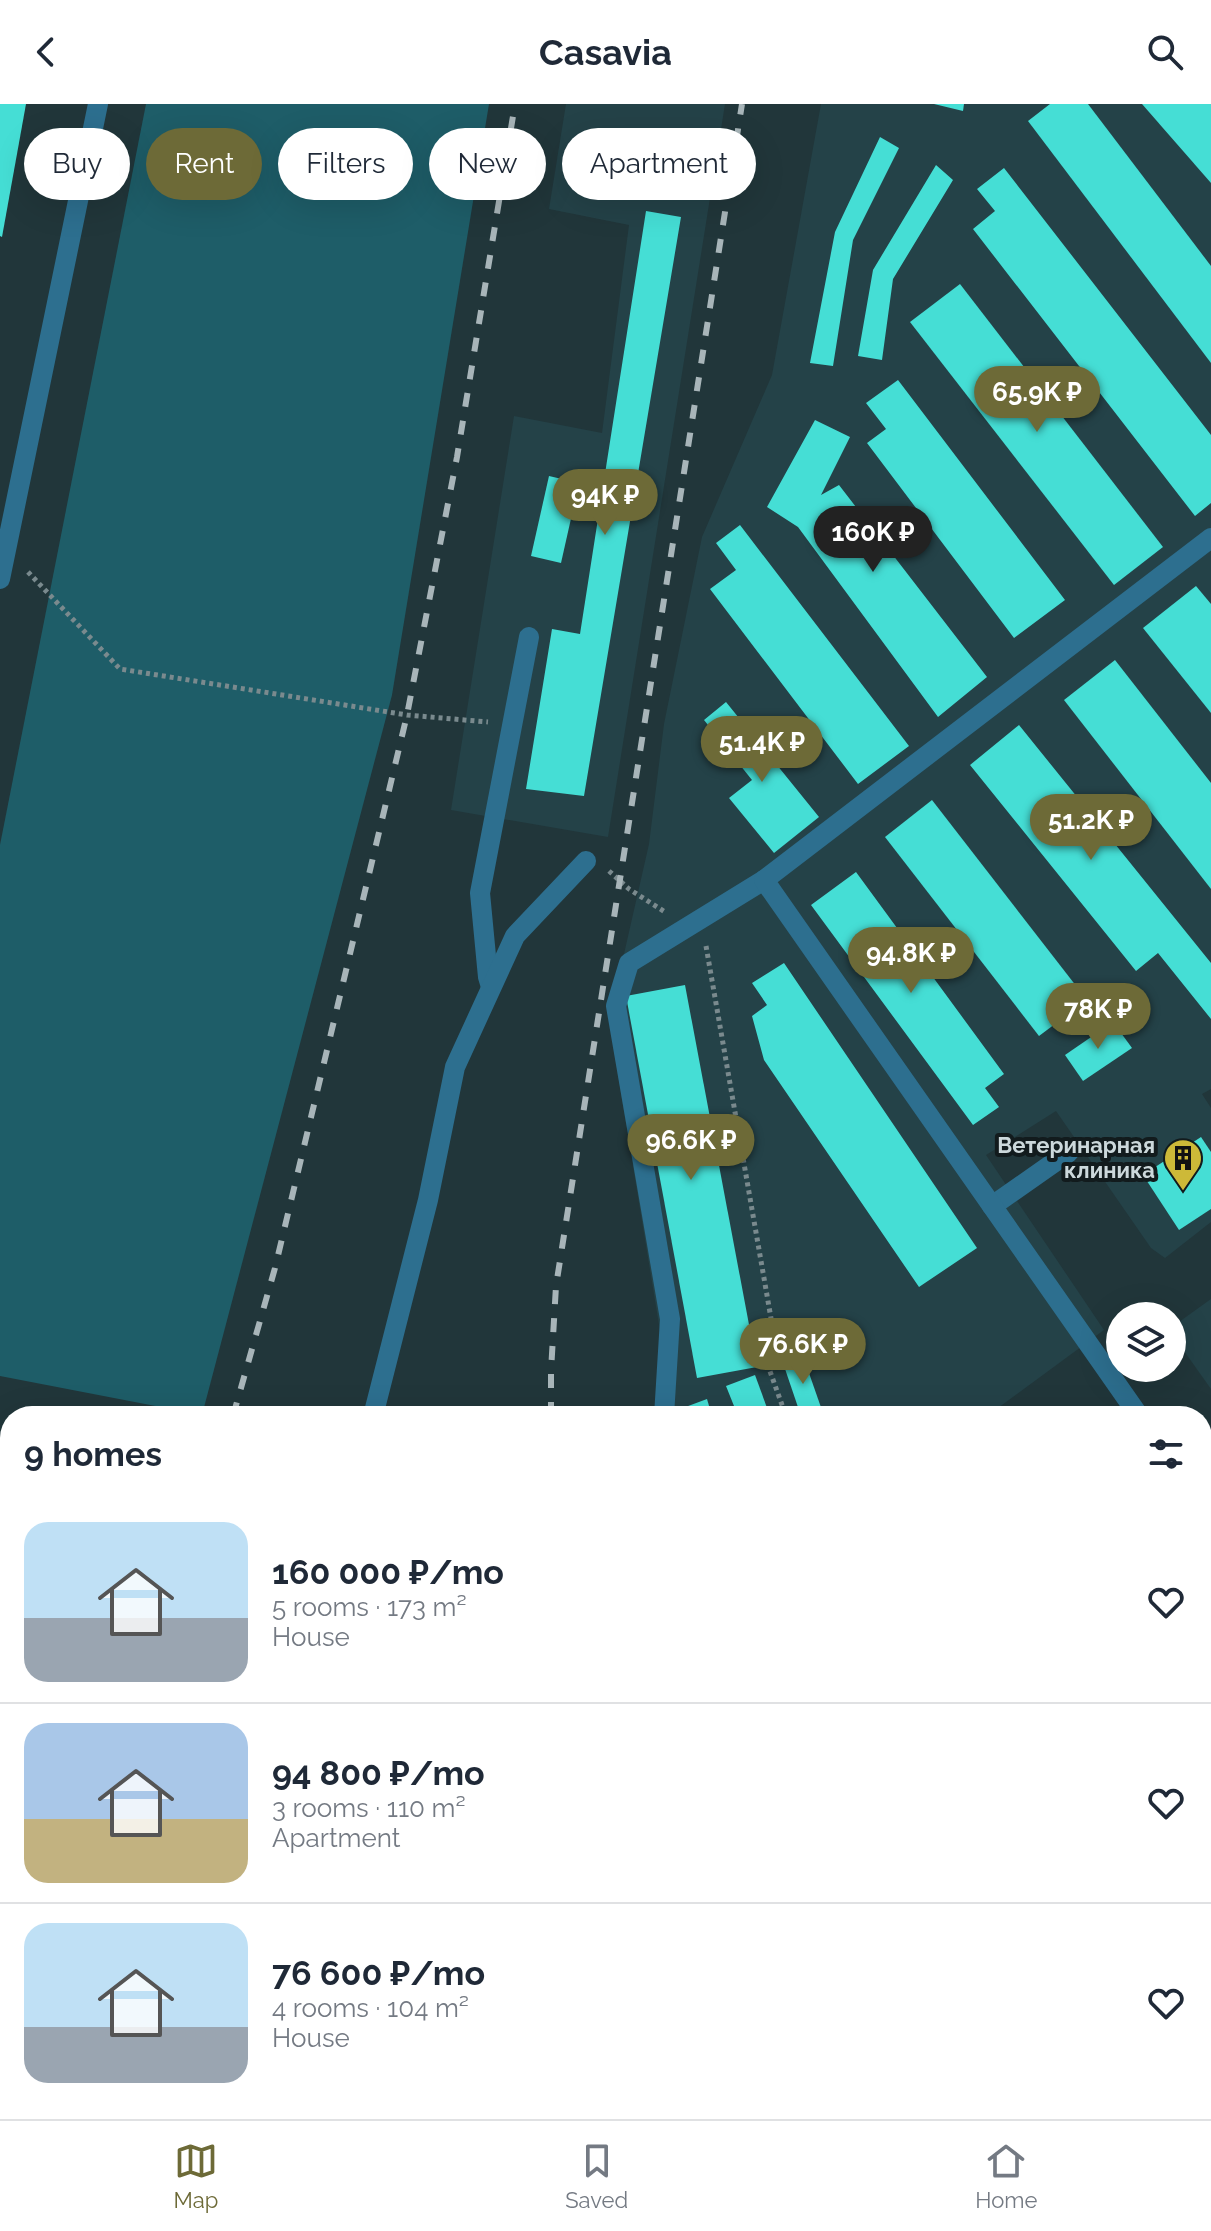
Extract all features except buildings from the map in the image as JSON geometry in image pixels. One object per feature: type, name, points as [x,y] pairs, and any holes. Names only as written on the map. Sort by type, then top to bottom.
[{"type":"street","points":[[0,579],[3,547],[98,104]]},
{"type":"street","points":[[665,1406],[670,1319],[616,1006],[629,963],[764,880],[1211,538]]},
{"type":"street","points":[[491,987],[480,893],[529,637]]},
{"type":"street","points":[[376,1406],[428,1200],[455,1067],[515,936],[586,861]]},
{"type":"street","points":[[764,880],[1132,1406]]},
{"type":"street","points":[[992,1206],[1069,1152]]},
{"type":"path","points":[[3,547],[120,669],[407,715],[512,724]]},
{"type":"path","points":[[586,861],[609,871],[629,889],[689,928],[706,947],[772,1324],[767,1363],[782,1406]]},
{"type":"shaded area","points":[[146,104],[489,104],[485,128],[429,128],[429,200],[473,200],[392,695],[204,1406],[155,1406],[0,1376],[0,845],[127,200],[130,200],[130,185]]},
{"type":"shaded area","points":[[566,104],[725,104],[721,128],[562,128]]},
{"type":"shaded area","points":[[821,104],[1211,104],[1211,1089],[1202,1094],[1211,1108],[1211,1222],[1165,1258],[1151,1248],[1056,1111],[986,1155],[1104,1330],[1001,1406],[672,1406],[609,1020],[649,844],[664,724],[702,537],[772,375]]},
{"type":"shaded area","points":[[562,129],[562,200],[710,200],[608,837],[451,810],[514,416],[602,433],[629,225],[549,209]]},
{"type":"shaded area","points":[[1211,1299],[1211,1389],[1186,1354],[1186,1317]]},
{"type":"railway","points":[[236,1406],[275,1268],[407,715],[457,457],[515,104]]},
{"type":"railway","points":[[551,1406],[556,1286],[742,104]]},
{"type":"place","name":"Ветеринарная клиника","points":[[1183,1192]]}]
